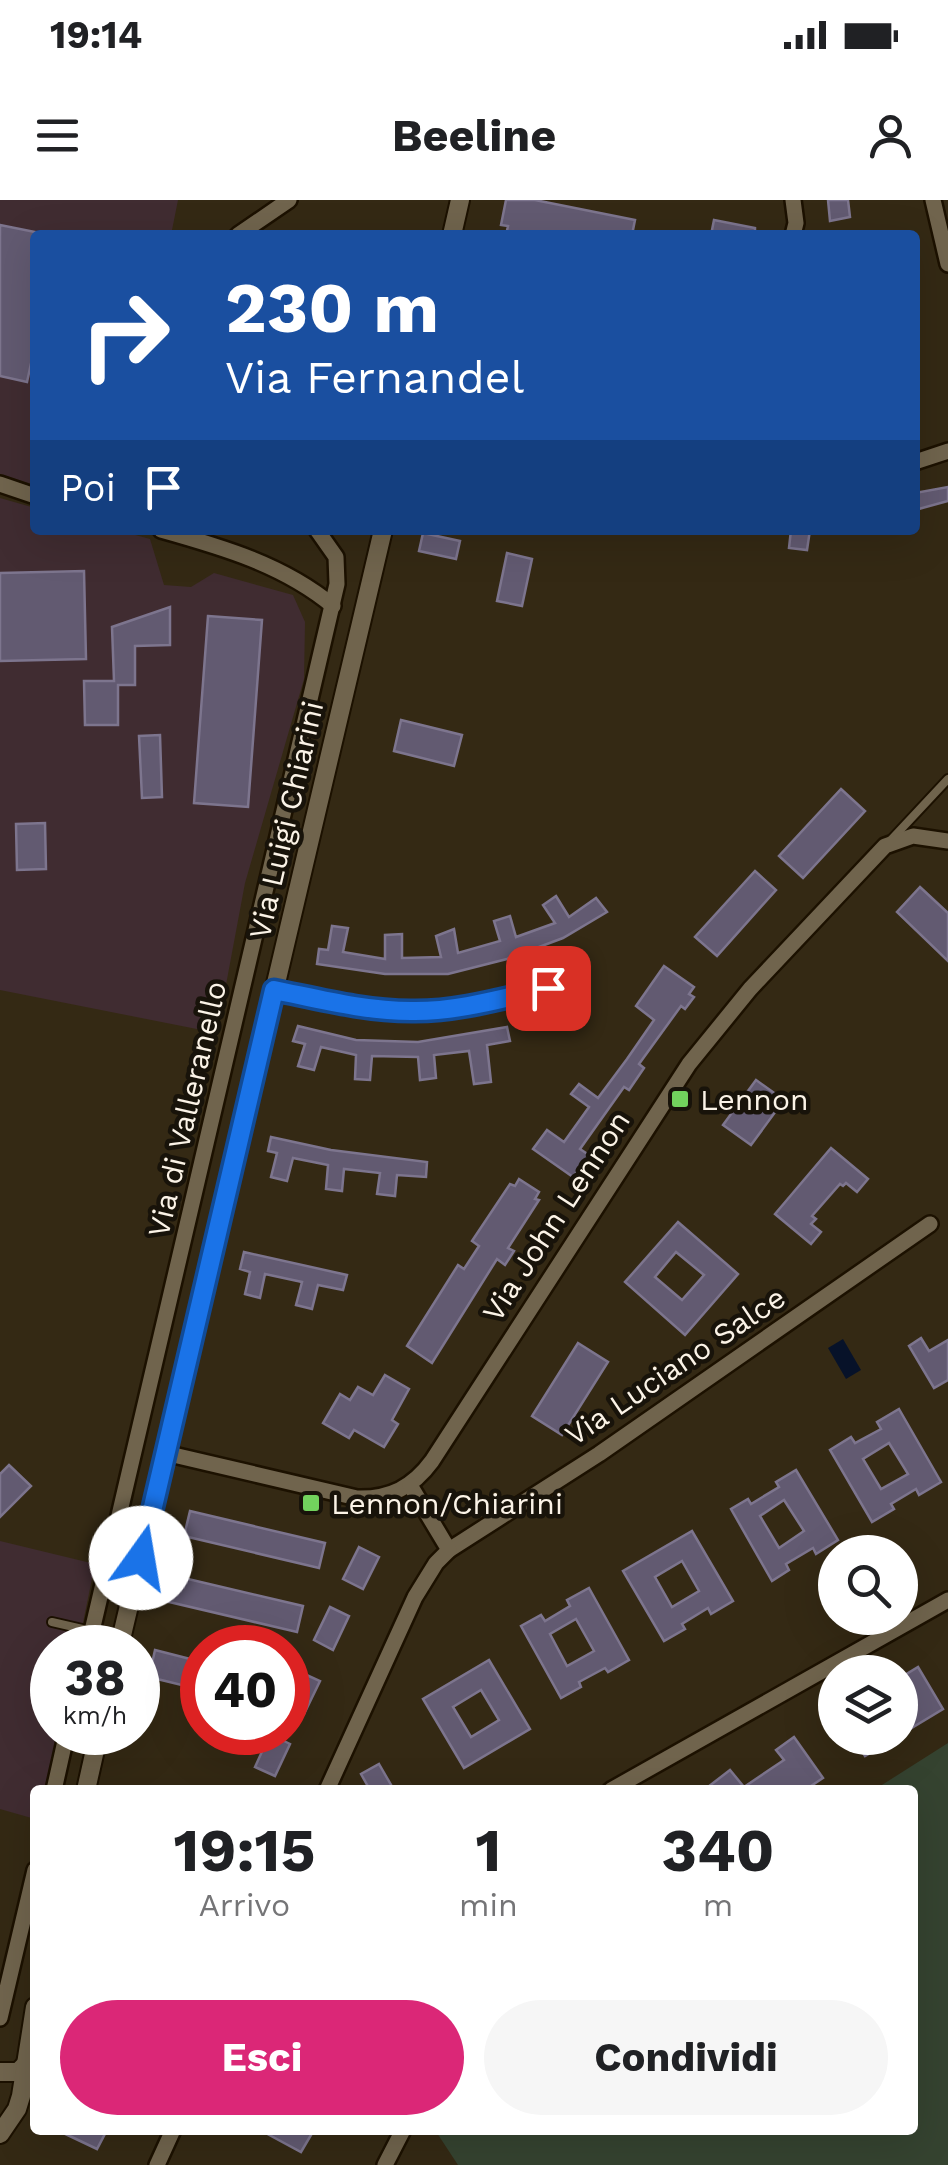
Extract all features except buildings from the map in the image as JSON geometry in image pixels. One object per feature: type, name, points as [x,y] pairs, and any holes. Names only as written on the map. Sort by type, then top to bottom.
[{"type":"street","points":[[245,230],[290,200]]},
{"type":"street","points":[[453,230],[460,200]]},
{"type":"street","points":[[793,200],[796,230]]},
{"type":"street","points":[[933,200],[948,264]]},
{"type":"street","points":[[920,460],[948,451]]},
{"type":"street","points":[[0,484],[30,494]]},
{"type":"street","points":[[176,535],[278,570],[310,587],[333,606]]},
{"type":"street","name":"Via di Valleranello","points":[[93,1625],[333,606],[338,563],[323,535]]},
{"type":"street","name":"Via Luigi Chiarini","points":[[124,1625],[382,535]]},
{"type":"street","points":[[885,846],[913,836],[948,840]]},
{"type":"street","name":"Via John Lennon","points":[[410,1485],[432,1461],[683,1072],[750,989],[885,846]]},
{"type":"street","points":[[274,990],[366,1008],[412,1012],[448,1009],[548,988]]},
{"type":"street","name":"Via Luciano Salce","points":[[449,1550],[598,1454],[930,1224]]},
{"type":"street","points":[[165,1453],[349,1497],[378,1497],[410,1485],[449,1550],[431,1570],[409,1609],[329,1785]]},
{"type":"street","points":[[619,1785],[948,1600]]},
{"type":"street","points":[[55,1785],[62,1755]]},
{"type":"street","points":[[87,1785],[94,1755]]},
{"type":"street","points":[[0,2018],[30,1891]]},
{"type":"street","points":[[0,2134],[26,2063],[30,2038]]},
{"type":"street","points":[[0,2072],[18,2072],[26,2063]]},
{"type":"street","points":[[157,2165],[170,2135]]},
{"type":"street","points":[[385,2165],[400,2135]]},
{"type":"lane","points":[[885,846],[948,778]]},
{"type":"lane","points":[[52,1622],[59,1625]]},
{"type":"shaded area","points":[[0,200],[178,200],[172,230],[30,230],[30,483],[0,474]]},
{"type":"shaded area","points":[[0,498],[30,507],[30,535],[135,535],[150,539],[164,585],[191,587],[214,573],[293,595],[305,622],[304,679],[245,883],[217,1033],[0,990]]},
{"type":"shaded area","points":[[0,1541],[95,1564],[83,1625],[30,1625],[30,1755],[54,1755],[48,1785],[30,1785],[30,1818],[0,1809]]},
{"type":"green space","points":[[948,1743],[948,2165],[458,2165],[438,2135],[918,2135],[918,1785],[882,1785]]},
{"type":"water","points":[[843,1339],[861,1370],[846,1379],[828,1348]]},
{"type":"place","name":"Lennon","points":[[680,1099]]},
{"type":"place","name":"Lennon/Chiarini","points":[[311,1503]]},
{"type":"route","points":[[141,1558],[274,990],[366,1008],[412,1012],[448,1009],[548,988]]}]
